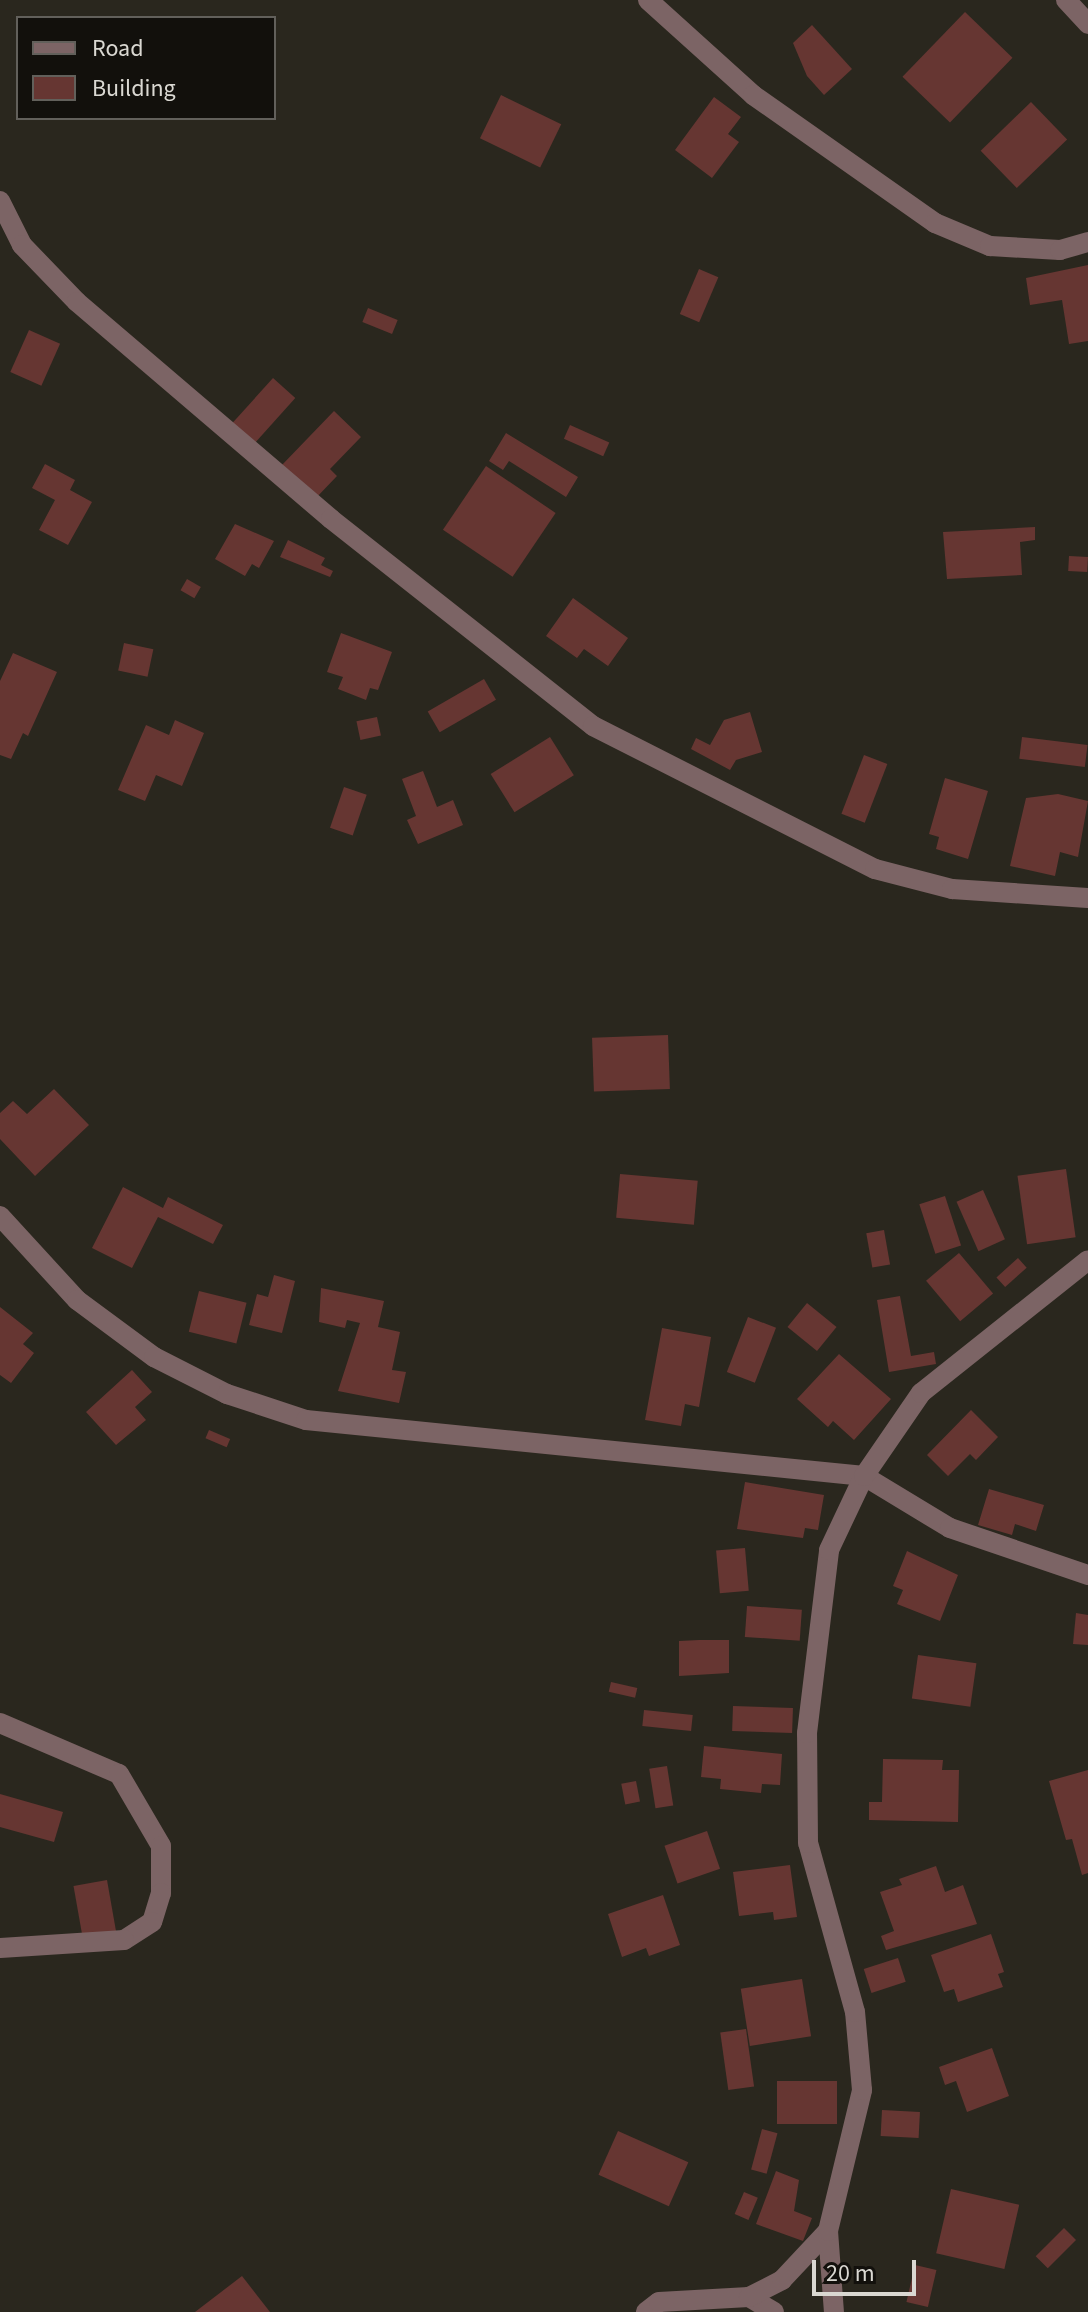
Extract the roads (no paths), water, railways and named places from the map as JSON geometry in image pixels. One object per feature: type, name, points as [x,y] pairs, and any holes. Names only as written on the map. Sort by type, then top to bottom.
[{"type":"street","points":[[648,0],[753,95],[935,223],[990,246],[1060,250],[1088,242]]},
{"type":"street","points":[[1066,0],[1088,24]]},
{"type":"street","points":[[0,201],[22,245],[77,302],[331,519],[593,726],[875,869],[952,889],[1088,898]]},
{"type":"street","points":[[0,1216],[77,1300],[154,1357],[227,1394],[306,1420],[864,1476],[950,1528],[1088,1575]]},
{"type":"street","points":[[834,2312],[828,2231],[862,2090],[855,2012],[808,1843],[807,1733],[829,1550],[864,1476],[921,1393],[1088,1260]]},
{"type":"street","points":[[0,1723],[119,1774],[161,1846],[161,1893],[152,1922],[124,1940],[0,1948]]},
{"type":"street","points":[[646,2312],[659,2302],[749,2297],[782,2280],[828,2231]]},
{"type":"street","points":[[749,2297],[774,2312]]}]
